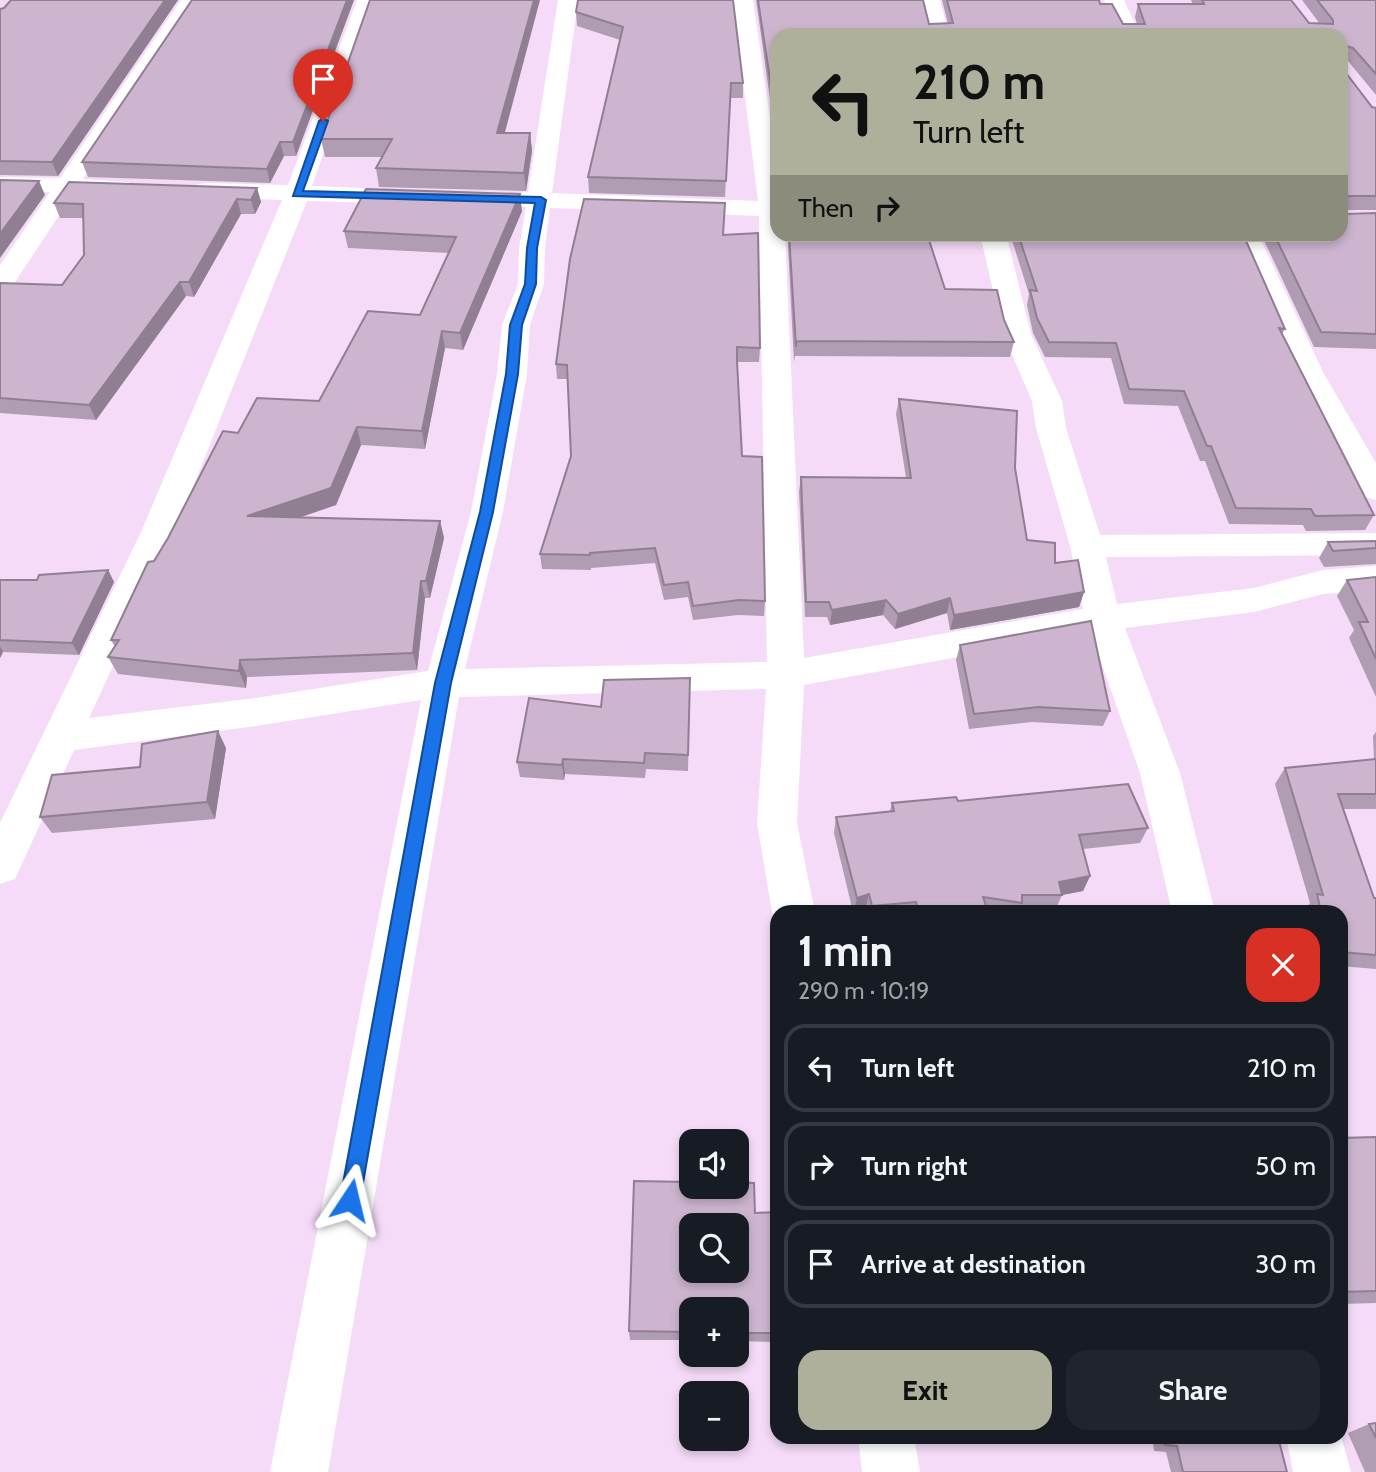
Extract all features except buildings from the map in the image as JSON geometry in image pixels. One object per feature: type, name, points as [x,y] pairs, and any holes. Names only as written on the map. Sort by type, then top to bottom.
[{"type":"street","points":[[0,285],[191,0]]},
{"type":"street","points":[[0,866],[158,532],[297,194],[367,0]]},
{"type":"street","points":[[299,1472],[443,683],[486,512],[512,374],[516,325],[531,284],[532,248],[568,0]]},
{"type":"street","points":[[743,0],[770,182]]},
{"type":"street","points":[[930,0],[937,28]]},
{"type":"street","points":[[1114,0],[1127,28]]},
{"type":"street","points":[[0,184],[148,188]]},
{"type":"street","points":[[175,189],[432,197]]},
{"type":"street","points":[[487,198],[770,209]]},
{"type":"street","points":[[775,242],[786,675],[776,823],[793,905]]},
{"type":"street","points":[[995,242],[1017,334],[1047,401],[1059,458],[1087,546],[1103,618],[1160,773],[1192,905]]},
{"type":"street","points":[[1249,242],[1309,374],[1376,490]]},
{"type":"street","points":[[1087,546],[1376,544]]},
{"type":"street","points":[[60,737],[256,712],[443,683],[786,675],[1103,618],[1254,600],[1323,582],[1376,578]]},
{"type":"street","points":[[887,1444],[891,1472]]},
{"type":"street","points":[[1316,1444],[1322,1472]]},
{"type":"route","points":[[323,121],[297,194],[541,200],[532,248],[531,284],[516,325],[512,374],[486,512],[443,683],[350,1200]]}]
